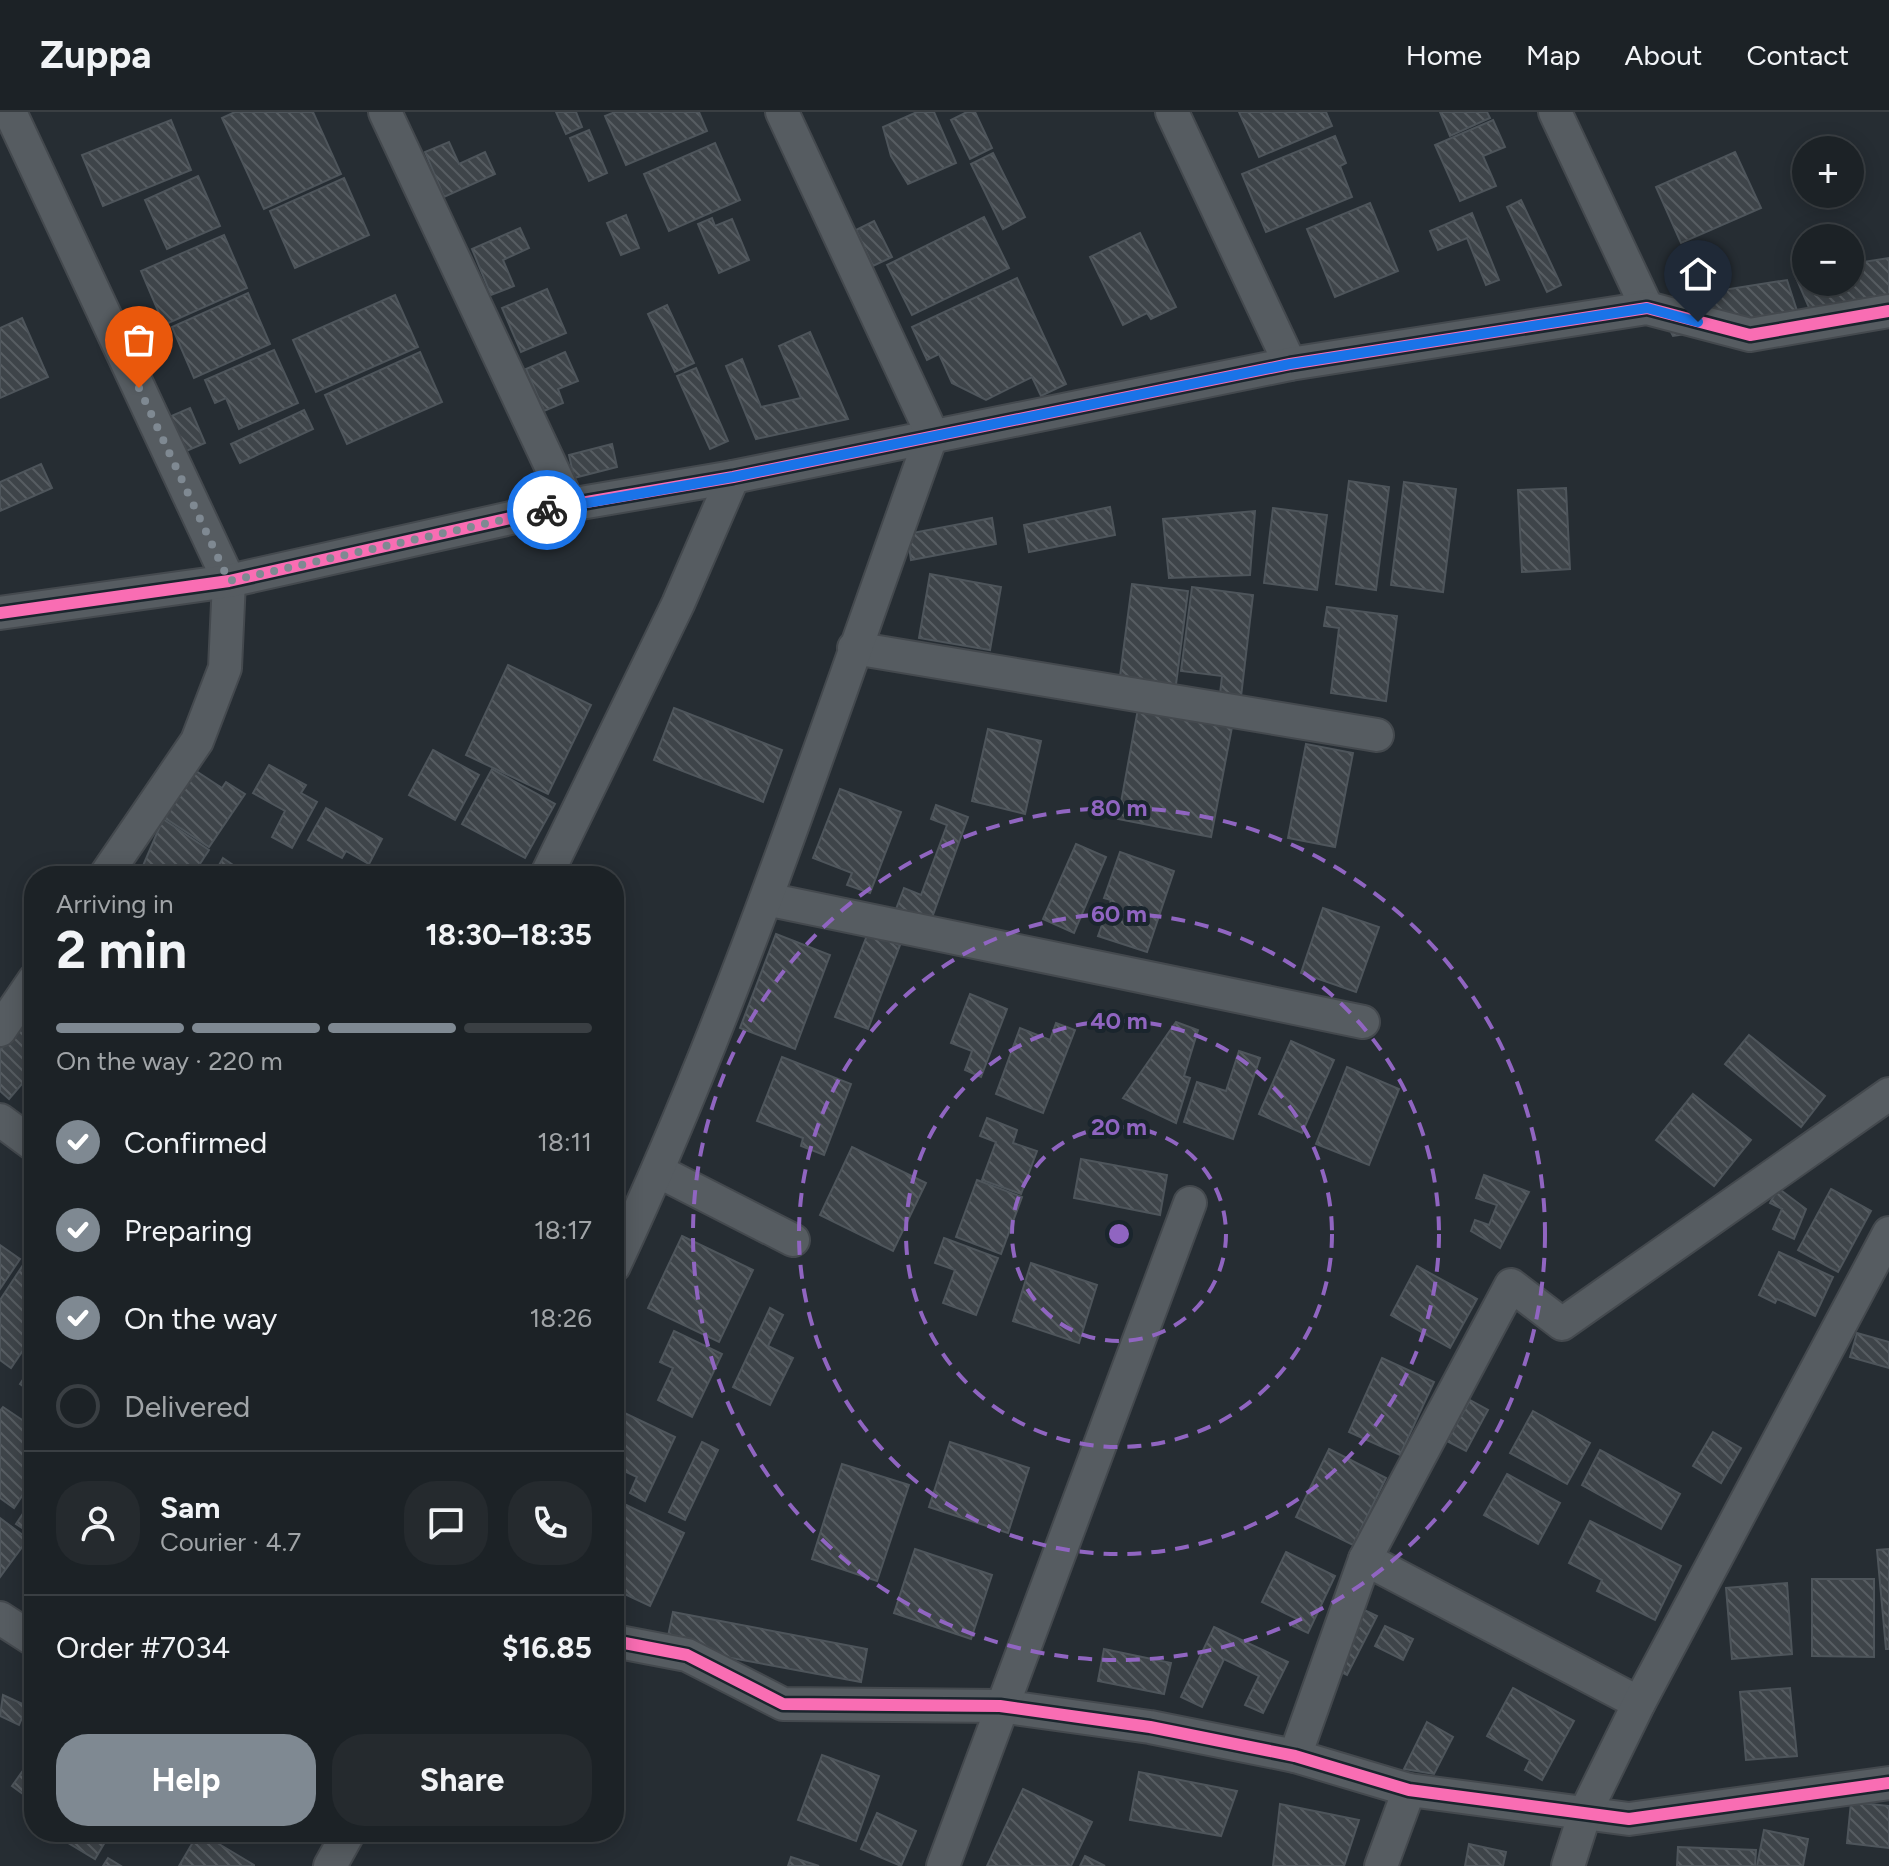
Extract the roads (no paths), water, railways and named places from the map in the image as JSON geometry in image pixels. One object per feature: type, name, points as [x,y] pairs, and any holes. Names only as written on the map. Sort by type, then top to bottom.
[{"type":"street","points":[[10,112],[229,581],[225,668],[197,741],[115,866]]},
{"type":"street","points":[[385,112],[569,505]]},
{"type":"street","points":[[624,1244],[658,1171],[766,899],[932,434],[782,112]]},
{"type":"street","points":[[1172,112],[1290,364]]},
{"type":"street","points":[[1555,112],[1647,308]]},
{"type":"street","points":[[0,613],[229,581],[569,505],[733,477],[932,434],[1290,364],[1647,308],[1750,335],[1889,311]]},
{"type":"street","points":[[551,866],[678,604],[733,477]]},
{"type":"street","points":[[854,648],[1377,735]]},
{"type":"street","points":[[766,899],[1363,1022]]},
{"type":"street","points":[[0,1030],[24,995]]},
{"type":"street","points":[[1295,1756],[1365,1559],[1511,1285],[1562,1324],[1889,1094]]},
{"type":"street","points":[[0,1120],[24,1138]]},
{"type":"street","points":[[658,1171],[793,1240]]},
{"type":"street","points":[[943,1866],[1000,1706],[1190,1203]]},
{"type":"street","points":[[1568,1866],[1585,1813],[1639,1703],[1889,1233]]},
{"type":"street","points":[[1365,1559],[1639,1703]]},
{"type":"street","points":[[0,1618],[24,1634]]},
{"type":"street","points":[[624,1643],[687,1655],[783,1704],[1000,1706],[1150,1727],[1295,1756],[1409,1790],[1629,1819],[1889,1783]]},
{"type":"street","points":[[1381,1866],[1409,1790]]}]
